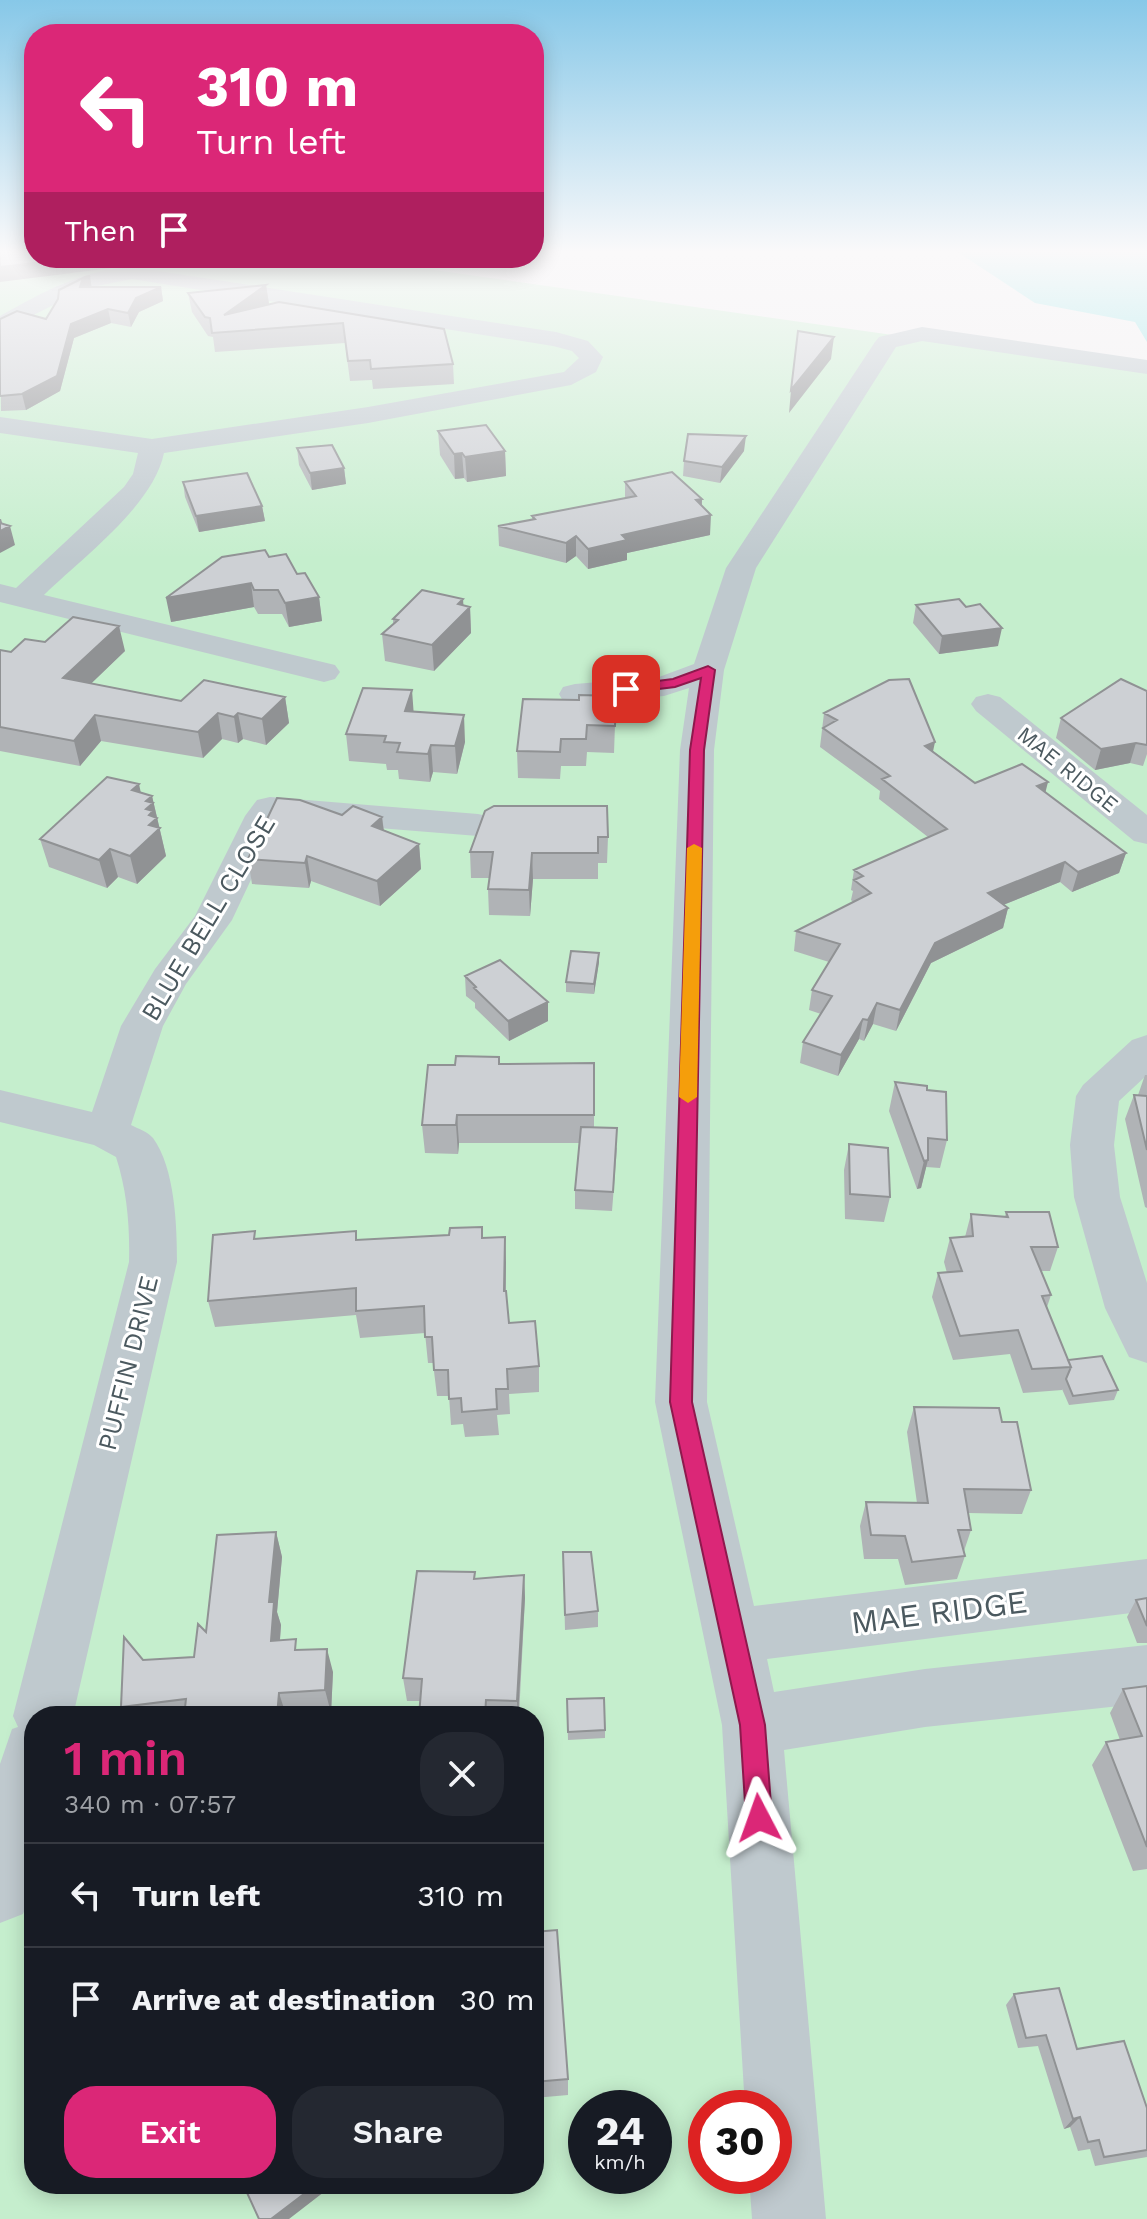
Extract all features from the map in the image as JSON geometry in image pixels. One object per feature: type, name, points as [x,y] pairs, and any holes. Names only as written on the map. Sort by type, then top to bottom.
[{"type":"street","points":[[0,425],[152,447],[368,415],[571,378],[587,367],[591,357],[587,353]]},
{"type":"street","points":[[789,2219],[752,1725],[681,1402],[697,750],[705,688],[741,568],[880,353]]},
{"type":"street","points":[[1048,353],[1147,367]]},
{"type":"street","points":[[11,596],[135,492],[146,474],[152,447]]},
{"type":"street","points":[[11,596],[324,672]]},
{"type":"street","points":[[575,694],[664,686],[705,688]]},
{"type":"street","name":"MAE RIDGE","points":[[988,704],[1147,833]]},
{"type":"street","name":"BLUE BELL CLOSE","points":[[107,1132],[142,1026],[169,978],[213,920],[263,816],[270,808],[478,825]]},
{"type":"street","points":[[1147,1050],[1098,1096],[1092,1145],[1097,1197],[1130,1308],[1147,1342]]},
{"type":"street","name":"PUFFIN DRIVE","points":[[0,1106],[107,1132],[135,1147],[147,1177],[153,1222],[153,1262],[45,1706]]},
{"type":"street","name":"MAE RIDGE","points":[[731,1636],[1147,1585]]},
{"type":"street","points":[[752,1725],[925,1698],[1147,1674]]},
{"type":"street","points":[[0,1891],[24,1792]]},
{"type":"green space","points":[[0,353],[1017,353],[1147,371],[1147,2219],[0,2219]]},
{"type":"building","points":[[0,353],[63,353],[57,376],[22,394],[0,396]]},
{"type":"building","points":[[347,353],[450,353],[453,364],[371,369],[370,360],[348,361]]},
{"type":"building","points":[[795,353],[821,353],[791,390]]},
{"type":"building","points":[[486,425],[505,451],[465,457],[462,453],[454,454],[438,431]]},
{"type":"building","points":[[688,434],[746,436],[722,467],[684,461]]},
{"type":"building","points":[[332,445],[344,468],[310,473],[297,448]]},
{"type":"building","points":[[672,472],[702,499],[696,500],[711,515],[622,535],[627,540],[588,549],[576,536],[566,543],[498,526],[535,519],[532,516],[636,496],[625,482]]},
{"type":"building","points":[[247,473],[262,506],[196,516],[183,482]]},
{"type":"building","points":[[265,550],[269,557],[286,554],[297,574],[305,573],[319,597],[285,603],[278,590],[254,590],[251,583],[166,598],[222,557]]},
{"type":"building","points":[[422,590],[463,599],[458,604],[470,607],[432,645],[382,634],[398,620],[393,619]]},
{"type":"building","points":[[959,599],[966,607],[980,604],[1002,628],[942,636],[916,605]]},
{"type":"building","points":[[73,617],[119,626],[63,678],[181,701],[204,680],[285,697],[262,719],[238,713],[234,717],[218,713],[198,732],[95,715],[74,741],[0,727],[0,650],[11,652],[25,639],[45,642]]},
{"type":"building","points":[[909,679],[935,742],[925,746],[975,783],[1022,764],[1048,782],[1037,786],[1126,853],[1078,872],[1065,862],[988,893],[1008,908],[935,943],[900,1010],[877,1003],[868,1020],[863,1019],[841,1055],[803,1042],[832,996],[812,990],[840,944],[796,931],[871,893],[854,880],[863,876],[854,870],[947,829],[882,779],[890,776],[823,728],[837,720],[824,713],[889,680]]},
{"type":"building","points":[[1121,679],[1147,691],[1147,745],[1136,743],[1101,749],[1061,718]]},
{"type":"building","points":[[363,688],[412,690],[405,711],[464,715],[455,746],[431,745],[428,754],[397,752],[400,743],[384,742],[386,736],[346,734]]},
{"type":"building","points":[[579,695],[616,696],[615,726],[587,725],[586,739],[561,739],[560,752],[517,751],[523,699],[579,700]]},
{"type":"building","points":[[107,777],[139,784],[132,790],[152,796],[146,801],[153,803],[146,809],[153,811],[149,815],[157,818],[149,825],[160,828],[130,856],[110,849],[99,860],[40,839]]},
{"type":"building","points":[[277,798],[300,800],[342,815],[353,806],[382,817],[372,826],[419,844],[377,881],[307,856],[305,863],[248,859]]},
{"type":"building","points":[[494,806],[607,806],[608,837],[598,837],[598,853],[532,853],[529,890],[488,889],[493,852],[470,852],[485,811]]},
{"type":"building","points":[[571,951],[599,953],[594,984],[566,982]]},
{"type":"building","points":[[500,960],[548,1002],[508,1021],[465,976]]},
{"type":"building","points":[[456,1056],[499,1057],[499,1064],[594,1063],[594,1115],[457,1115],[456,1125],[422,1125],[428,1065],[455,1065]]},
{"type":"building","points":[[895,1082],[946,1092],[947,1140],[928,1138],[928,1160],[924,1161]]},
{"type":"building","points":[[1134,1095],[1147,1096],[1147,1150]]},
{"type":"building","points":[[581,1127],[617,1128],[613,1192],[575,1190]]},
{"type":"building","points":[[849,1144],[888,1148],[890,1197],[850,1194]]},
{"type":"building","points":[[1006,1212],[1049,1212],[1058,1247],[1031,1247],[1051,1295],[1042,1296],[1071,1367],[1032,1369],[1018,1330],[960,1336],[938,1273],[962,1271],[950,1238],[973,1236],[971,1214],[1008,1217]]},
{"type":"building","points":[[482,1227],[482,1238],[505,1237],[504,1291],[509,1323],[535,1321],[539,1366],[507,1369],[508,1389],[496,1389],[497,1409],[462,1412],[461,1398],[449,1399],[448,1370],[434,1370],[432,1337],[425,1337],[424,1306],[356,1311],[356,1288],[208,1301],[213,1235],[255,1231],[254,1239],[356,1231],[356,1240],[449,1235],[450,1228]]},
{"type":"building","points":[[1102,1356],[1118,1390],[1073,1396],[1066,1379],[1071,1367],[1068,1360]]},
{"type":"building","points":[[914,1407],[999,1408],[1002,1422],[1017,1422],[1031,1490],[964,1489],[971,1530],[958,1530],[965,1556],[912,1562],[905,1536],[871,1535],[866,1502],[928,1503]]},
{"type":"building","points":[[276,1532],[269,1602],[274,1602],[271,1641],[296,1639],[295,1650],[327,1649],[325,1690],[279,1693],[278,1706],[185,1706],[186,1699],[121,1706],[124,1637],[143,1660],[194,1657],[198,1624],[206,1632],[217,1535]]},
{"type":"building","points":[[563,1552],[591,1552],[598,1611],[565,1615]]},
{"type":"building","points":[[417,1571],[475,1572],[474,1579],[524,1575],[517,1701],[486,1700],[486,1706],[420,1706],[422,1679],[403,1678]]},
{"type":"building","points":[[1147,1598],[1147,1626],[1136,1600]]},
{"type":"building","points":[[1147,1686],[1147,1847],[1106,1742],[1142,1736],[1123,1689]]},
{"type":"building","points":[[604,1698],[605,1730],[568,1732],[567,1699]]},
{"type":"building","points":[[557,1930],[568,2079],[544,2081],[544,1931]]},
{"type":"building","points":[[1059,1988],[1077,2049],[1124,2041],[1147,2108],[1147,2150],[1104,2157],[1099,2140],[1088,2142],[1080,2117],[1073,2119],[1046,2035],[1026,2038],[1014,1994]]},
{"type":"building","points":[[248,2194],[304,2194],[271,2219],[259,2219]]},
{"type":"slow traffic","points":[[688,1097],[694,848]]},
{"type":"route","points":[[626,689],[675,683],[708,670],[697,750],[681,1402],[752,1725],[759,1818]]}]
